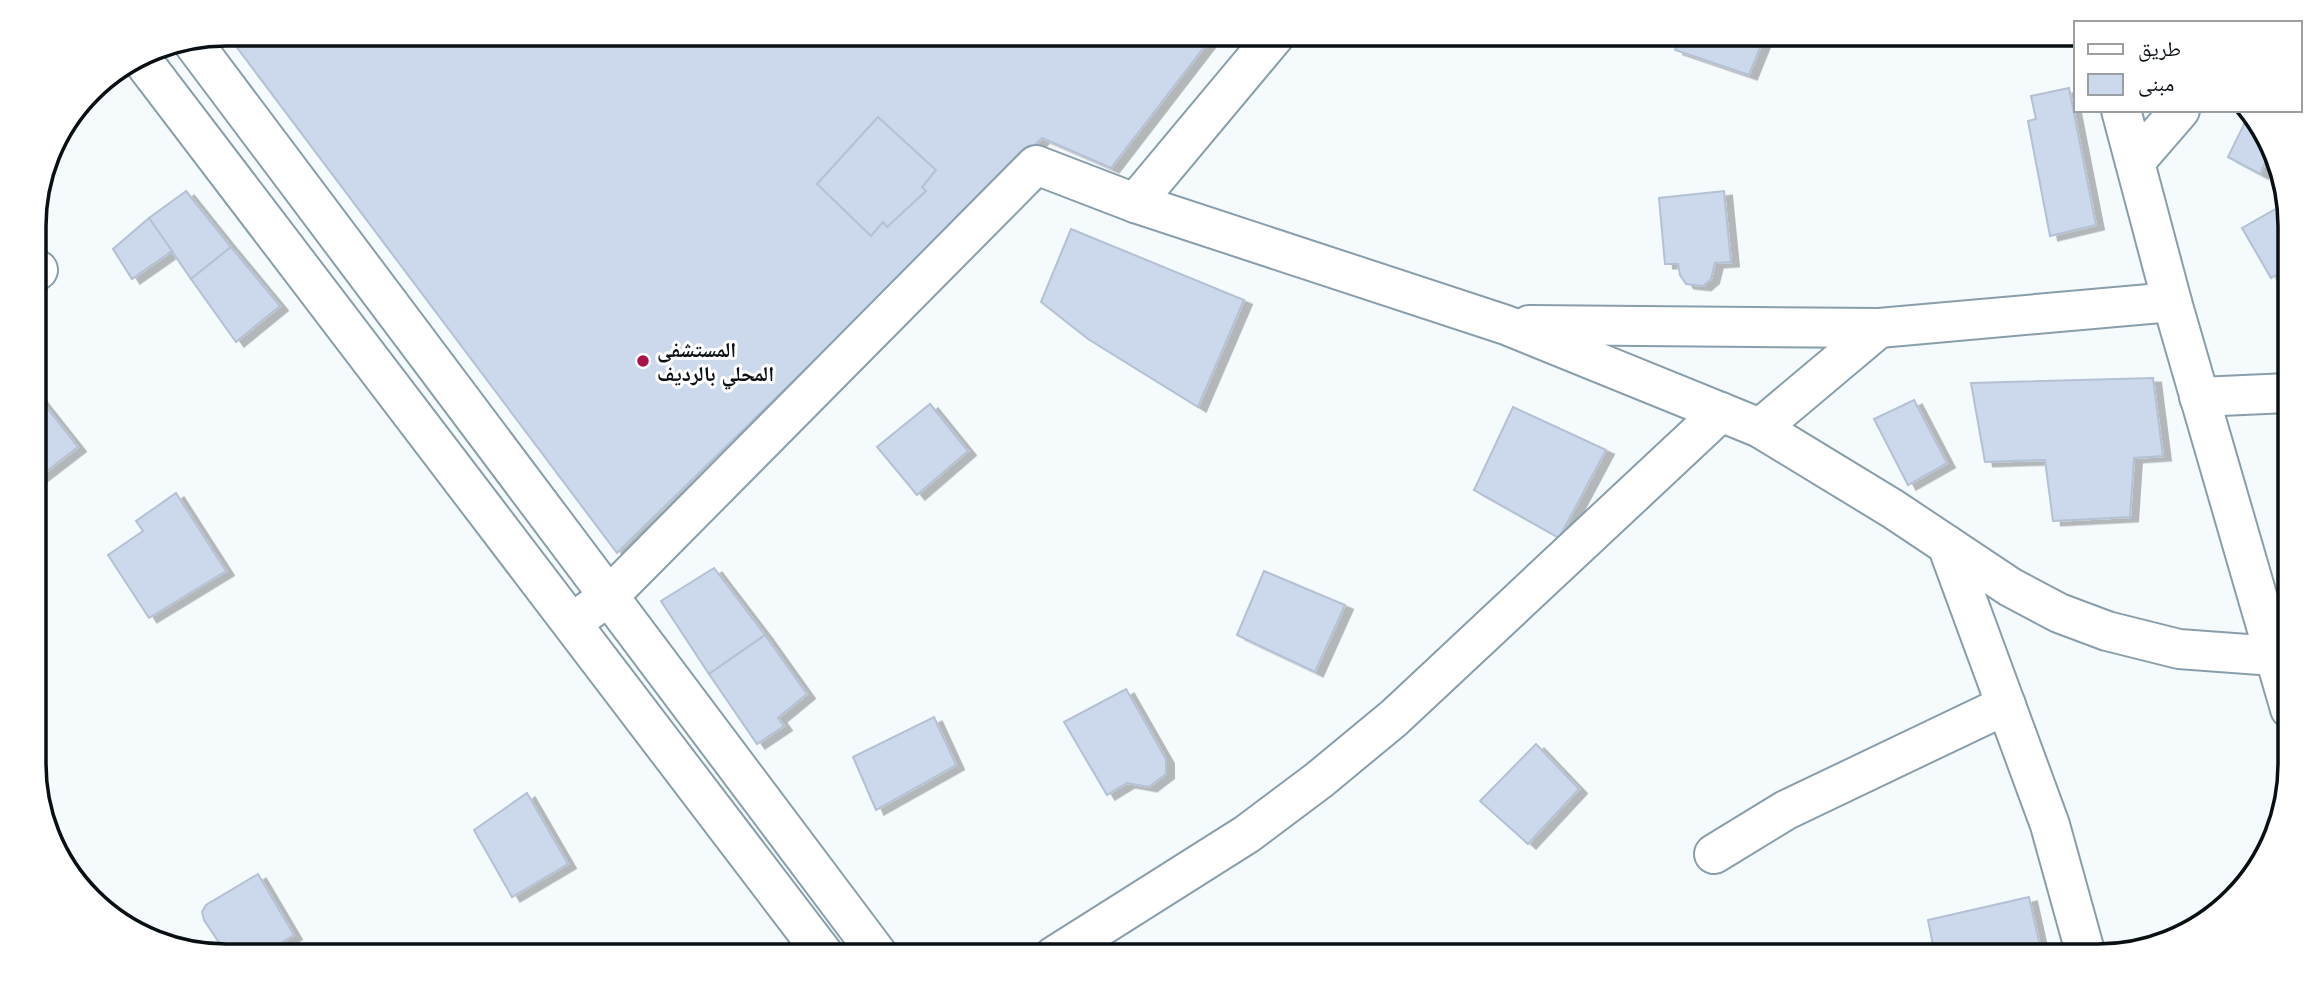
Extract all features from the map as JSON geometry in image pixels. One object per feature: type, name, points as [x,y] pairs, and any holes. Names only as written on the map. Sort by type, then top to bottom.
[{"type":"street","points":[[1135,203],[1266,46]]},
{"type":"street","points":[[197,48],[870,944]]},
{"type":"street","points":[[145,64],[816,944]]},
{"type":"street","points":[[2122,112],[2172,302],[2278,669]]},
{"type":"street","points":[[2135,162],[2178,112]]},
{"type":"street","points":[[572,623],[609,596],[1036,165],[1135,203],[1506,325],[1760,428],[1894,509],[2010,587],[2059,613],[2107,631],[2179,649],[2274,656]]},
{"type":"street","points":[[1506,325],[1879,328],[2172,302]]},
{"type":"street","points":[[1760,428],[1879,328]]},
{"type":"street","points":[[2199,397],[2278,393]]},
{"type":"street","points":[[1074,944],[1247,834],[1319,780],[1394,718],[1721,412]]},
{"type":"street","points":[[1947,545],[2050,825],[2082,943]]},
{"type":"street","points":[[1714,854],[1786,810],[2006,705]]},
{"type":"building","name":"المستشفى المحلي بالرديف","points":[[236,46],[1205,46],[1111,168],[1042,138],[617,553]]},
{"type":"building","points":[[1676,46],[1761,46],[1749,75],[1675,50]]},
{"type":"building","points":[[2069,88],[2096,225],[2050,236],[2028,121],[2036,119],[2031,96]]},
{"type":"building","points":[[878,117],[936,170],[922,187],[926,191],[887,227],[883,222],[871,236],[817,184]]},
{"type":"building","points":[[2245,123],[2266,161],[2260,174],[2228,157]]},
{"type":"building","points":[[186,191],[231,247],[191,279],[149,218]]},
{"type":"building","points":[[1724,191],[1731,262],[1715,263],[1711,279],[1703,286],[1686,284],[1680,275],[1678,264],[1665,264],[1659,198]]},
{"type":"building","points":[[2277,208],[2278,278],[2276,275],[2271,278],[2242,228]]},
{"type":"building","points":[[149,218],[172,251],[132,279],[113,249]]},
{"type":"building","points":[[1071,229],[1244,300],[1198,407],[1088,339],[1041,302]]},
{"type":"building","points":[[231,247],[280,306],[236,342],[191,279]]},
{"type":"building","points":[[2153,378],[2163,456],[2134,458],[2130,517],[2053,521],[2045,460],[1985,462],[1971,383]]},
{"type":"building","points":[[1914,400],[1947,463],[1908,485],[1874,419]]},
{"type":"building","points":[[930,404],[968,451],[917,495],[877,447]]},
{"type":"building","points":[[46,407],[78,447],[46,472]]},
{"type":"building","points":[[1513,407],[1606,450],[1559,538],[1474,490]]},
{"type":"building","points":[[176,493],[226,571],[149,618],[108,555],[143,531],[136,521]]},
{"type":"building","points":[[714,568],[765,635],[709,674],[661,601]]},
{"type":"building","points":[[1264,571],[1345,605],[1315,672],[1237,635]]},
{"type":"building","points":[[765,635],[807,694],[778,718],[784,726],[757,744],[709,674]]},
{"type":"building","points":[[1126,689],[1166,759],[1166,774],[1149,787],[1127,783],[1107,795],[1064,722]]},
{"type":"building","points":[[934,717],[956,765],[876,810],[853,757]]},
{"type":"building","points":[[1536,744],[1579,789],[1528,844],[1480,801]]},
{"type":"building","points":[[527,793],[568,864],[512,897],[474,830]]},
{"type":"building","points":[[258,874],[294,935],[280,944],[220,944],[204,920],[202,912],[206,905]]},
{"type":"building","points":[[2029,897],[2039,943],[1933,943],[1928,920]]},
{"type":"place","name":"المستشفى المحلي بالرديف","points":[[643,361]]}]
